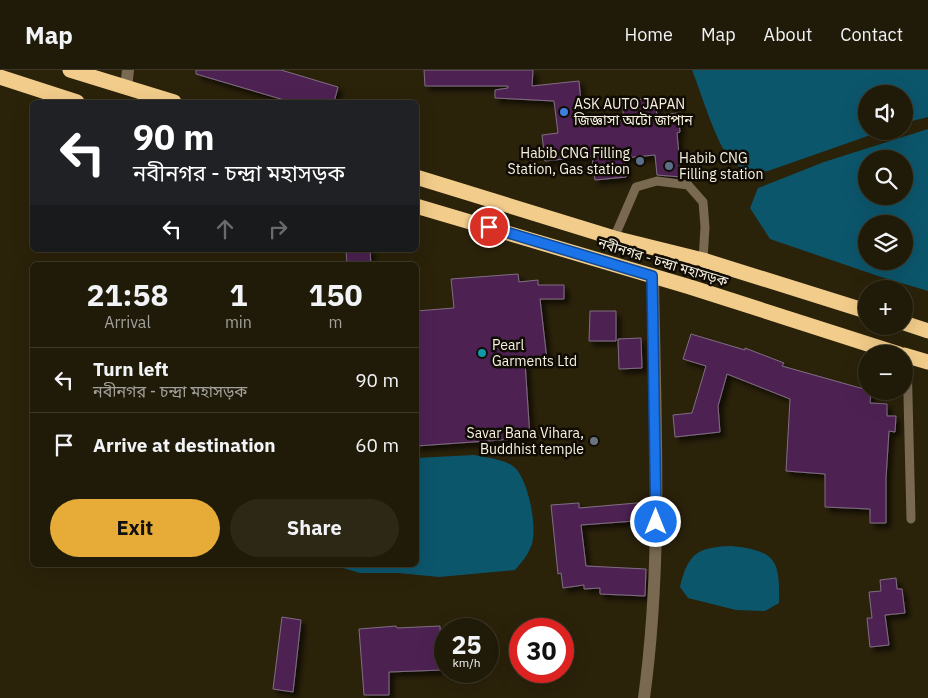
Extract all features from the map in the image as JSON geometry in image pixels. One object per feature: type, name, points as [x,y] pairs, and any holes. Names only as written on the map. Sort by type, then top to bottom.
[{"type":"highway","points":[[70,70],[167,100]]},
{"type":"highway","points":[[0,77],[71,100]]},
{"type":"highway","name":"নবীনগর - চন্দ্রা মহাসড়ক","points":[[419,178],[614,238],[703,260],[858,309]]},
{"type":"highway","name":"নবীনগর - চন্দ্রা মহাসড়ক","points":[[419,207],[652,276],[871,345]]},
{"type":"highway","points":[[913,326],[928,331]]},
{"type":"highway","name":"নবীনগর - চন্দ্রা মহাসড়ক","points":[[913,358],[928,362]]},
{"type":"street","points":[[126,88],[128,70]]},
{"type":"street","points":[[644,698],[651,646],[656,558],[652,276]]},
{"type":"lane","points":[[614,238],[636,187],[657,181],[688,185],[703,202],[705,228],[703,260]]},
{"type":"lane","points":[[905,400],[911,519]]},
{"type":"water","points":[[692,70],[928,70],[928,117],[913,121],[913,85],[858,85],[858,139],[768,171],[748,170],[735,164],[725,152],[714,130]]},
{"type":"water","points":[[928,129],[928,291],[913,286],[913,280],[891,280],[860,270],[913,270],[913,215],[858,215],[858,269],[770,239],[750,208],[758,188],[824,162],[858,151],[858,205],[913,205],[913,150],[862,150],[893,140],[913,140],[913,134]]},
{"type":"water","points":[[474,455],[497,459],[508,463],[517,470],[525,485],[531,506],[533,536],[529,552],[515,570],[439,577],[398,573],[360,573],[340,567],[419,567],[419,458]]},
{"type":"water","points":[[732,546],[758,551],[772,560],[778,577],[779,603],[765,611],[736,610],[688,598],[680,587],[683,575],[691,559],[703,550]]},
{"type":"building","points":[[196,70],[281,70],[338,87],[335,100],[284,100],[196,74]]},
{"type":"building","points":[[424,70],[533,70],[532,86],[579,81],[583,125],[624,120],[622,101],[655,98],[657,115],[678,113],[680,132],[677,133],[681,177],[657,175],[655,155],[624,158],[626,177],[595,180],[592,156],[545,161],[542,135],[558,133],[554,101],[495,98],[495,90],[508,88],[508,86],[425,86]]},
{"type":"building","points":[[346,252],[370,252],[371,262],[347,262]]},
{"type":"building","name":"Pearl Garments Ltd","points":[[518,274],[519,282],[538,280],[538,285],[564,285],[564,299],[540,299],[547,360],[525,362],[530,438],[419,446],[419,311],[454,308],[451,279]]},
{"type":"building","points":[[590,311],[616,311],[616,341],[589,341]]},
{"type":"building","points":[[691,334],[745,350],[745,348],[784,363],[782,366],[858,387],[858,400],[870,400],[870,403],[887,404],[887,416],[896,416],[895,432],[889,431],[886,523],[870,523],[870,509],[825,507],[825,474],[786,471],[790,399],[727,374],[718,406],[720,432],[675,437],[673,415],[692,413],[706,366],[683,359]]},
{"type":"building","points":[[641,338],[642,368],[619,369],[618,339]]},
{"type":"building","points":[[648,502],[648,520],[581,525],[586,566],[646,569],[645,596],[600,594],[600,588],[584,589],[584,585],[563,588],[561,573],[558,574],[551,505],[579,503],[579,508]]},
{"type":"building","points":[[896,578],[897,589],[902,589],[905,613],[885,615],[889,645],[870,647],[867,618],[872,618],[869,592],[881,591],[880,580]]},
{"type":"building","points":[[282,617],[301,620],[293,692],[273,689]]},
{"type":"building","points":[[396,626],[397,628],[434,626],[434,670],[389,672],[389,695],[364,695],[359,629]]},
{"type":"place","name":"ASK AUTO JAPAN জিজ্ঞাসা অটো জাপান","points":[[564,112]]},
{"type":"place","name":"Habib CNG Filling Station, Gas station","points":[[640,161]]},
{"type":"place","name":"Habib CNG Filling station","points":[[669,166]]},
{"type":"place","name":"Pearl Garments Ltd","points":[[482,353]]},
{"type":"place","name":"Savar Bana Vihara, Buddhist temple","points":[[594,441]]},
{"type":"route","points":[[489,227],[652,276],[656,522]]}]
